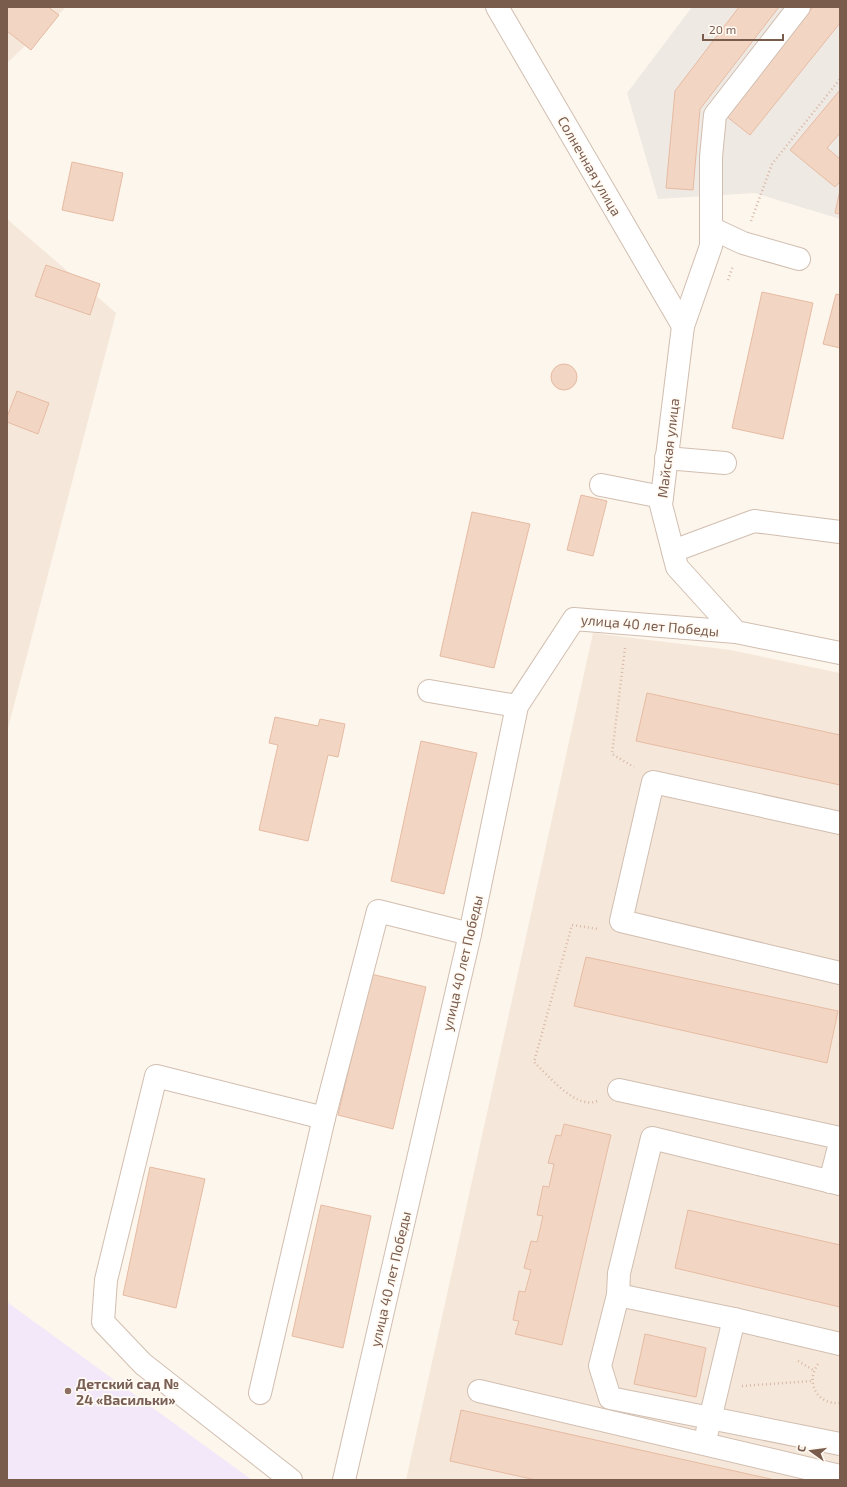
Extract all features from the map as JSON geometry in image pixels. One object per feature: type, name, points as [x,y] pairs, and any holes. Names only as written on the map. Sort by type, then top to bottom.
[{"type":"street","name":"Солнечная улица","points":[[497,7],[683,326]]},
{"type":"street","name":"Майская улица","points":[[736,632],[677,567],[661,505],[683,326],[711,246],[711,157],[715,115],[799,7]]},
{"type":"street","points":[[711,228],[743,243],[798,259]]},
{"type":"street","points":[[666,458],[725,463]]},
{"type":"street","points":[[602,485],[662,496]]},
{"type":"street","points":[[673,551],[754,521],[840,532]]},
{"type":"street","name":"улица 40 лет Победы","points":[[344,1480],[470,934],[517,706],[574,619],[736,632]]},
{"type":"street","points":[[736,632],[840,654]]},
{"type":"street","points":[[429,691],[517,706]]},
{"type":"street","points":[[840,823],[654,782],[622,921],[840,973]]},
{"type":"street","points":[[260,1393],[324,1118],[378,911],[470,934]]},
{"type":"street","points":[[292,1480],[143,1364],[103,1322],[106,1280],[156,1076],[324,1118]]},
{"type":"street","points":[[619,1090],[840,1138]]},
{"type":"street","points":[[840,1143],[835,1183],[652,1138],[618,1273],[618,1295],[600,1366],[610,1398],[840,1444]]},
{"type":"street","points":[[618,1295],[734,1319],[840,1344]]},
{"type":"street","points":[[704,1444],[734,1319]]},
{"type":"street","points":[[479,1391],[840,1476]]},
{"type":"path","points":[[726,284],[772,164],[840,79]]},
{"type":"path","points":[[629,624],[612,754],[625,760],[654,782]]},
{"type":"path","points":[[619,1090],[593,1103],[572,1098],[534,1062],[572,925],[596,930],[622,921]]},
{"type":"path","points":[[820,1361],[813,1370],[812,1381],[815,1392],[822,1400],[832,1404],[840,1403]]},
{"type":"path","points":[[718,1388],[812,1381]]},
{"type":"shaded area","points":[[7,7],[66,7],[7,63]]},
{"type":"shaded area","points":[[692,7],[840,7],[840,219],[755,193],[658,199],[627,93]]},
{"type":"shaded area","points":[[7,219],[116,313],[7,732]]},
{"type":"shaded area","points":[[593,633],[730,650],[840,673],[840,1480],[406,1480]]},
{"type":"shaded area","name":"Детский сад № 24 «Васильки»","points":[[7,1302],[252,1480],[7,1480]]},
{"type":"building","points":[[7,7],[48,7],[59,15],[31,50],[7,31]]},
{"type":"building","points":[[739,7],[779,7],[700,109],[693,190],[666,188],[675,91]]},
{"type":"building","points":[[813,7],[840,7],[840,23],[750,135],[726,116]]},
{"type":"building","points":[[840,90],[840,133],[827,148],[840,159],[840,182],[835,187],[790,150]]},
{"type":"building","points":[[72,162],[123,173],[113,221],[62,210]]},
{"type":"building","points":[[840,190],[840,214],[835,213]]},
{"type":"building","points":[[46,265],[100,284],[90,315],[35,296]]},
{"type":"building","points":[[762,292],[813,303],[783,439],[732,428]]},
{"type":"building","points":[[836,294],[840,295],[840,348],[823,344]]},
{"type":"building","points":[[564,364],[573,368],[577,377],[573,386],[564,390],[555,386],[551,377],[555,368]]},
{"type":"building","points":[[17,391],[49,403],[38,434],[7,422],[7,417]]},
{"type":"building","points":[[581,495],[607,501],[593,556],[567,550]]},
{"type":"building","points":[[472,512],[530,524],[494,668],[440,656]]},
{"type":"building","points":[[647,693],[840,735],[840,785],[636,741]]},
{"type":"building","points":[[275,717],[318,726],[320,719],[345,724],[338,757],[328,755],[308,841],[259,830],[278,745],[269,743]]},
{"type":"building","points":[[421,741],[477,753],[444,894],[391,881]]},
{"type":"building","points":[[586,957],[838,1011],[827,1063],[574,1006]]},
{"type":"building","points":[[371,974],[426,987],[393,1129],[338,1115]]},
{"type":"building","points":[[564,1124],[611,1135],[562,1345],[515,1334],[519,1321],[513,1320],[519,1291],[525,1292],[531,1270],[524,1268],[531,1241],[537,1242],[543,1216],[537,1215],[543,1186],[549,1187],[554,1164],[548,1163],[556,1135],[561,1136]]},
{"type":"building","points":[[150,1167],[205,1179],[176,1308],[123,1295]]},
{"type":"building","points":[[321,1205],[371,1216],[343,1348],[292,1336]]},
{"type":"building","points":[[688,1210],[840,1245],[840,1307],[675,1268]]},
{"type":"building","points":[[645,1334],[706,1348],[696,1397],[634,1384]]},
{"type":"building","points":[[461,1410],[775,1480],[536,1480],[450,1461]]},
{"type":"place","name":"Детский сад № 24 «Васильки»","points":[[68,1391]]}]
